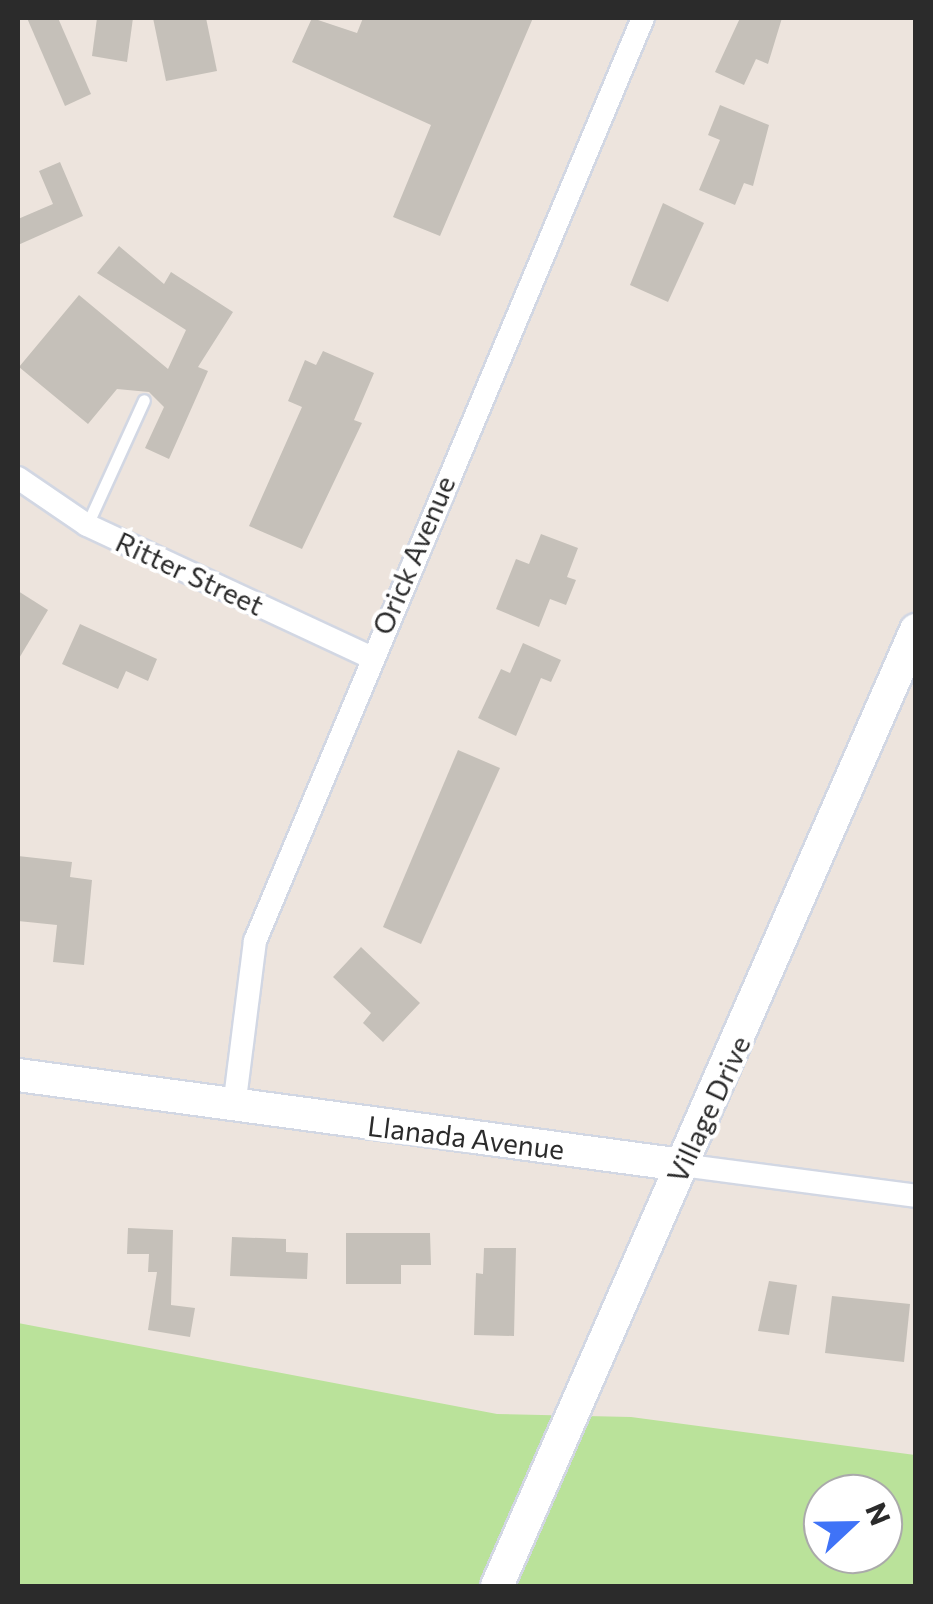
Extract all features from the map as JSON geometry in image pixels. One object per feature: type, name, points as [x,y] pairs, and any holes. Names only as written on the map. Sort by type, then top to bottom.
[{"type":"main road","name":"Village Drive","points":[[497,1586],[916,630]]},
{"type":"main road","name":"Llanada Avenue","points":[[18,1075],[234,1107],[682,1164]]},
{"type":"street","name":"Orick Avenue","points":[[234,1107],[255,941],[635,20]]},
{"type":"street","name":"Ritter Street","points":[[18,478],[87,525],[370,657]]},
{"type":"street","name":"Llanada Avenue","points":[[682,1164],[916,1196]]},
{"type":"lane","points":[[87,525],[144,400]]},
{"type":"green space","points":[[18,1323],[497,1414],[631,1417],[915,1455],[915,1586],[18,1586]]},
{"type":"building","points":[[27,18],[58,18],[91,94],[65,106]]},
{"type":"building","points":[[97,18],[133,18],[127,62],[92,56]]},
{"type":"building","points":[[153,18],[206,18],[217,71],[166,81]]},
{"type":"building","points":[[312,18],[357,33],[363,18],[533,18],[440,236],[393,217],[431,125],[292,62]]},
{"type":"building","points":[[740,18],[782,18],[768,64],[756,59],[744,85],[715,72]]},
{"type":"building","points":[[720,105],[769,125],[753,186],[744,183],[735,205],[699,190],[720,140],[708,135]]},
{"type":"building","points":[[60,162],[83,216],[18,245],[18,219],[53,204],[39,171]]},
{"type":"building","points":[[663,203],[704,223],[668,302],[630,285]]},
{"type":"building","points":[[119,246],[164,284],[171,272],[233,312],[198,367],[208,371],[169,459],[145,448],[164,407],[149,392],[117,389],[88,424],[19,367],[79,295],[168,369],[186,330],[97,273]]},
{"type":"building","points":[[323,351],[374,373],[354,420],[362,423],[302,549],[249,526],[302,407],[288,401],[305,360],[316,365]]},
{"type":"building","points":[[541,534],[578,548],[567,577],[576,580],[566,605],[550,599],[539,627],[496,609],[516,559],[529,564]]},
{"type":"building","points":[[18,591],[48,610],[18,660]]},
{"type":"building","points":[[80,624],[157,659],[148,681],[126,671],[118,689],[62,664]]},
{"type":"building","points":[[523,643],[561,660],[551,682],[541,678],[516,736],[478,718],[501,669],[510,673]]},
{"type":"building","points":[[458,750],[500,768],[421,944],[383,927]]},
{"type":"building","points":[[18,856],[72,862],[70,877],[92,880],[84,965],[53,962],[57,925],[18,921]]},
{"type":"building","points":[[361,947],[420,1003],[383,1042],[363,1023],[371,1013],[333,977]]},
{"type":"building","points":[[128,1228],[173,1230],[171,1305],[195,1308],[190,1337],[148,1330],[157,1272],[148,1272],[149,1254],[127,1254]]},
{"type":"building","points":[[346,1233],[430,1233],[431,1265],[401,1265],[401,1284],[346,1284]]},
{"type":"building","points":[[232,1237],[286,1239],[286,1252],[308,1253],[307,1279],[230,1276]]},
{"type":"building","points":[[484,1248],[516,1248],[514,1336],[474,1335],[476,1273],[483,1274]]},
{"type":"building","points":[[769,1281],[797,1285],[789,1335],[758,1331]]},
{"type":"building","points":[[832,1296],[910,1304],[904,1362],[825,1353]]}]
